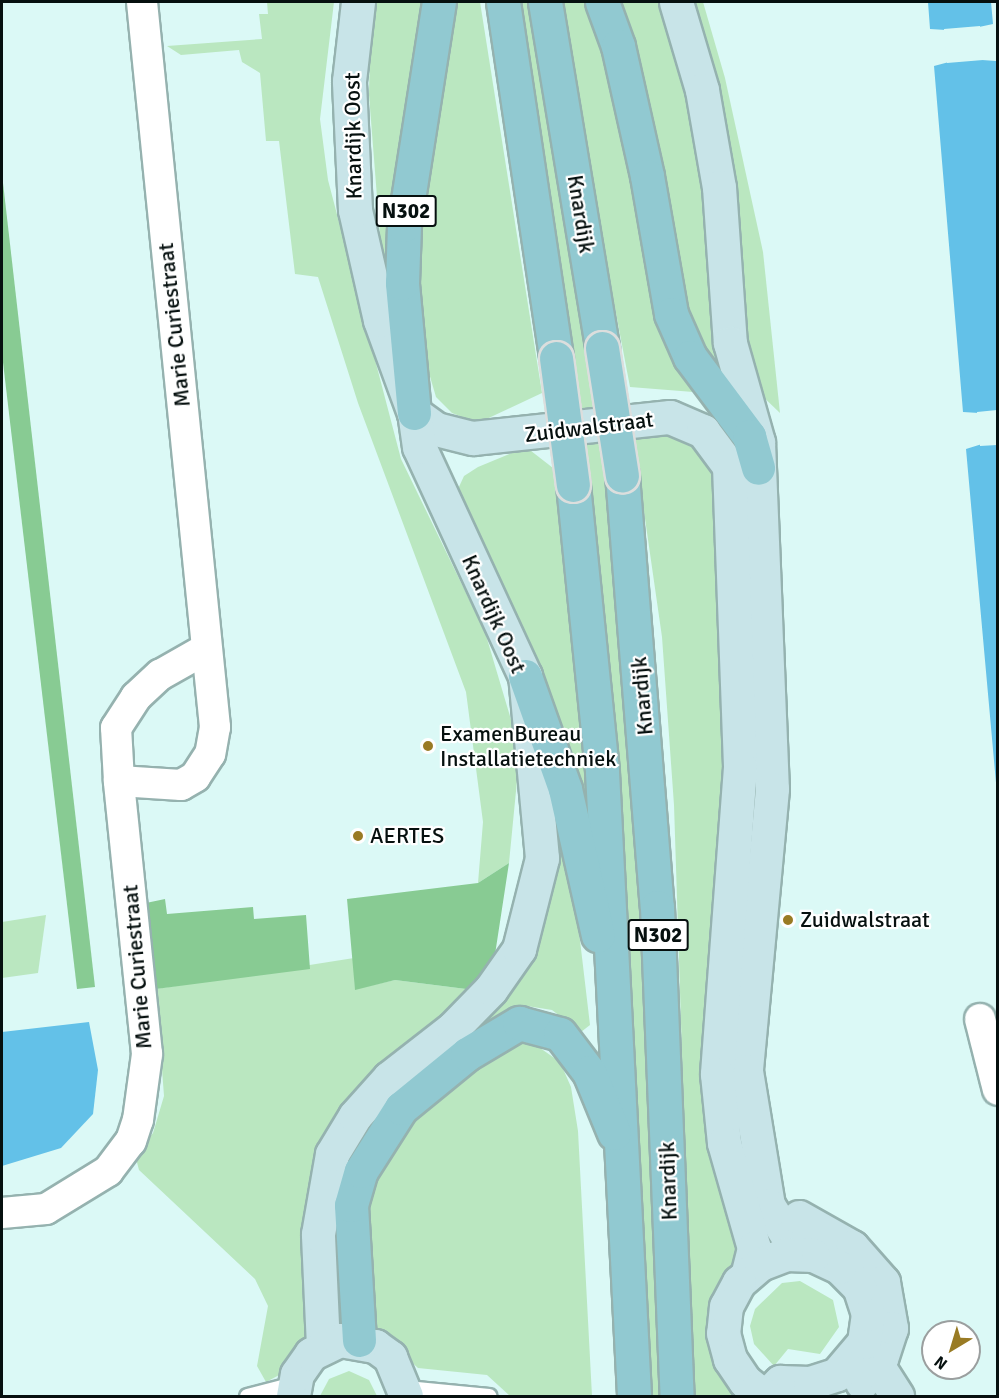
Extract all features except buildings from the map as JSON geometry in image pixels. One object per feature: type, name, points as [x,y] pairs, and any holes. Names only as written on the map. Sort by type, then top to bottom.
[{"type":"main road","name":"N302","points":[[414,413],[402,283],[404,225],[439,2]]},
{"type":"main road","name":"Knardijk","points":[[503,2],[573,485],[602,772],[618,1016],[634,1396]]},
{"type":"main road","name":"Knardijk","points":[[545,2],[621,475],[657,907],[676,1396]]},
{"type":"main road","points":[[602,2],[618,46],[643,155],[671,314],[690,357],[749,436],[758,468]]},
{"type":"main road","name":"N302","points":[[525,676],[565,789],[618,1016]]},
{"type":"main road","points":[[358,1340],[351,1205],[362,1171],[401,1108],[499,1032],[519,1023],[560,1034],[589,1072],[623,1161]]},
{"type":"street","name":"Marie Curiestraat","points":[[119,781],[181,785],[195,777],[210,754],[215,727],[142,2]]},
{"type":"street","name":"Knardijk Oost","points":[[323,1346],[318,1234],[333,1154],[355,1116],[389,1078],[453,1028],[491,989],[519,949],[537,891],[542,858],[525,676],[419,447],[414,413],[380,320],[355,210],[349,81],[358,2]]},
{"type":"street","points":[[676,2],[702,90],[719,187],[730,343],[755,421],[772,789],[748,1011],[746,1071],[757,1139],[792,1208],[818,1245]]},
{"type":"street","name":"Zuidwalstraat","points":[[414,413],[436,429],[473,438],[670,417],[703,431],[729,466],[741,767],[717,1074],[724,1143],[754,1248],[748,1272]]},
{"type":"street","name":"Marie Curiestraat","points":[[2,1213],[46,1209],[108,1172],[131,1141],[138,1120],[147,1054],[119,781],[116,728],[136,697],[160,675],[206,649]]},
{"type":"street","points":[[980,1019],[995,1072]]},
{"type":"street","points":[[841,1396],[875,1352],[891,1313],[883,1282],[852,1247],[818,1245],[772,1258],[748,1272],[726,1306],[725,1346],[736,1371],[766,1396],[780,1382],[810,1383],[837,1374],[875,1352]]},
{"type":"street","points":[[293,1390],[301,1366],[323,1346],[358,1340],[390,1357],[406,1392]]},
{"type":"street","points":[[875,1352],[897,1396]]},
{"type":"street","points":[[875,1352],[917,1396]]},
{"type":"lane","points":[[246,1396],[293,1390]]},
{"type":"lane","points":[[406,1392],[489,1396]]},
{"type":"green space","points":[[267,2],[334,2],[320,119],[328,180],[401,459],[485,632],[520,750],[509,863],[478,883],[483,822],[466,692],[358,403],[318,277],[295,274],[279,141],[266,141],[260,73],[242,62],[239,50],[181,55],[167,46],[262,39],[259,14],[268,14]]},
{"type":"green space","points":[[371,2],[426,2],[388,271],[381,248],[369,95]]},
{"type":"green space","points":[[444,2],[480,2],[542,393],[478,423],[452,413],[436,397],[419,339],[412,223]]},
{"type":"green space","points":[[516,2],[532,2],[603,441],[631,722],[665,1396],[649,1396],[614,723],[586,444]]},
{"type":"green space","points":[[557,2],[592,2],[706,393],[630,387]]},
{"type":"green space","points":[[610,2],[660,2],[696,128],[717,371],[694,337]]},
{"type":"green space","points":[[689,2],[703,2],[725,78],[763,252],[780,413],[753,387]]},
{"type":"green space","points":[[2,174],[95,987],[77,989],[2,354]]},
{"type":"green space","points":[[632,428],[677,429],[702,446],[724,485],[739,1224],[737,1257],[725,1280],[747,1396],[693,1396],[674,805],[662,637]]},
{"type":"green space","points":[[526,447],[553,468],[597,887],[458,489],[464,476],[478,467]]},
{"type":"green space","points":[[546,757],[575,898],[590,1025],[581,1032],[552,1010],[527,1006],[509,1010],[375,1121],[344,1330],[334,1323],[328,1250],[349,1142],[512,978]]},
{"type":"green space","points":[[509,863],[494,961],[474,990],[395,980],[355,990],[347,899],[478,883]]},
{"type":"green space","points":[[165,899],[167,914],[253,907],[254,919],[306,915],[310,969],[156,989],[146,903]]},
{"type":"green space","points":[[46,915],[38,973],[2,978],[2,922]]},
{"type":"green space","points":[[354,958],[355,989],[395,980],[474,990],[347,1113],[316,1327],[285,1372],[266,1382],[257,1366],[268,1306],[255,1279],[139,1170],[135,1155],[153,1133],[164,1096],[156,989]]},
{"type":"green space","points":[[533,1043],[560,1062],[571,1087],[578,1131],[592,1396],[510,1396],[487,1375],[418,1368],[371,1325],[364,1192],[406,1118],[504,1045]]},
{"type":"green space","points":[[800,1281],[833,1300],[839,1327],[820,1354],[788,1349],[774,1366],[754,1344],[750,1326],[755,1309],[782,1283]]},
{"type":"green space","points":[[349,1371],[369,1380],[377,1396],[320,1396],[329,1379]]},
{"type":"water","points":[[928,2],[991,2],[993,24],[979,27],[982,60],[996,61],[997,794],[966,449],[982,444],[979,413],[963,412],[934,66],[949,62],[946,30],[930,29]]},
{"type":"water","points":[[89,1022],[98,1070],[93,1114],[61,1148],[2,1166],[2,1032]]},
{"type":"pier","points":[[980,26],[983,60],[947,63],[944,29]]},
{"type":"pier","points":[[997,410],[997,445],[980,446],[977,412]]},
{"type":"place","name":"ExamenBureau Installatietechniek","points":[[428,746]]},
{"type":"place","name":"AERTES","points":[[358,836]]},
{"type":"place","name":"Zuidwalstraat","points":[[788,920]]}]
